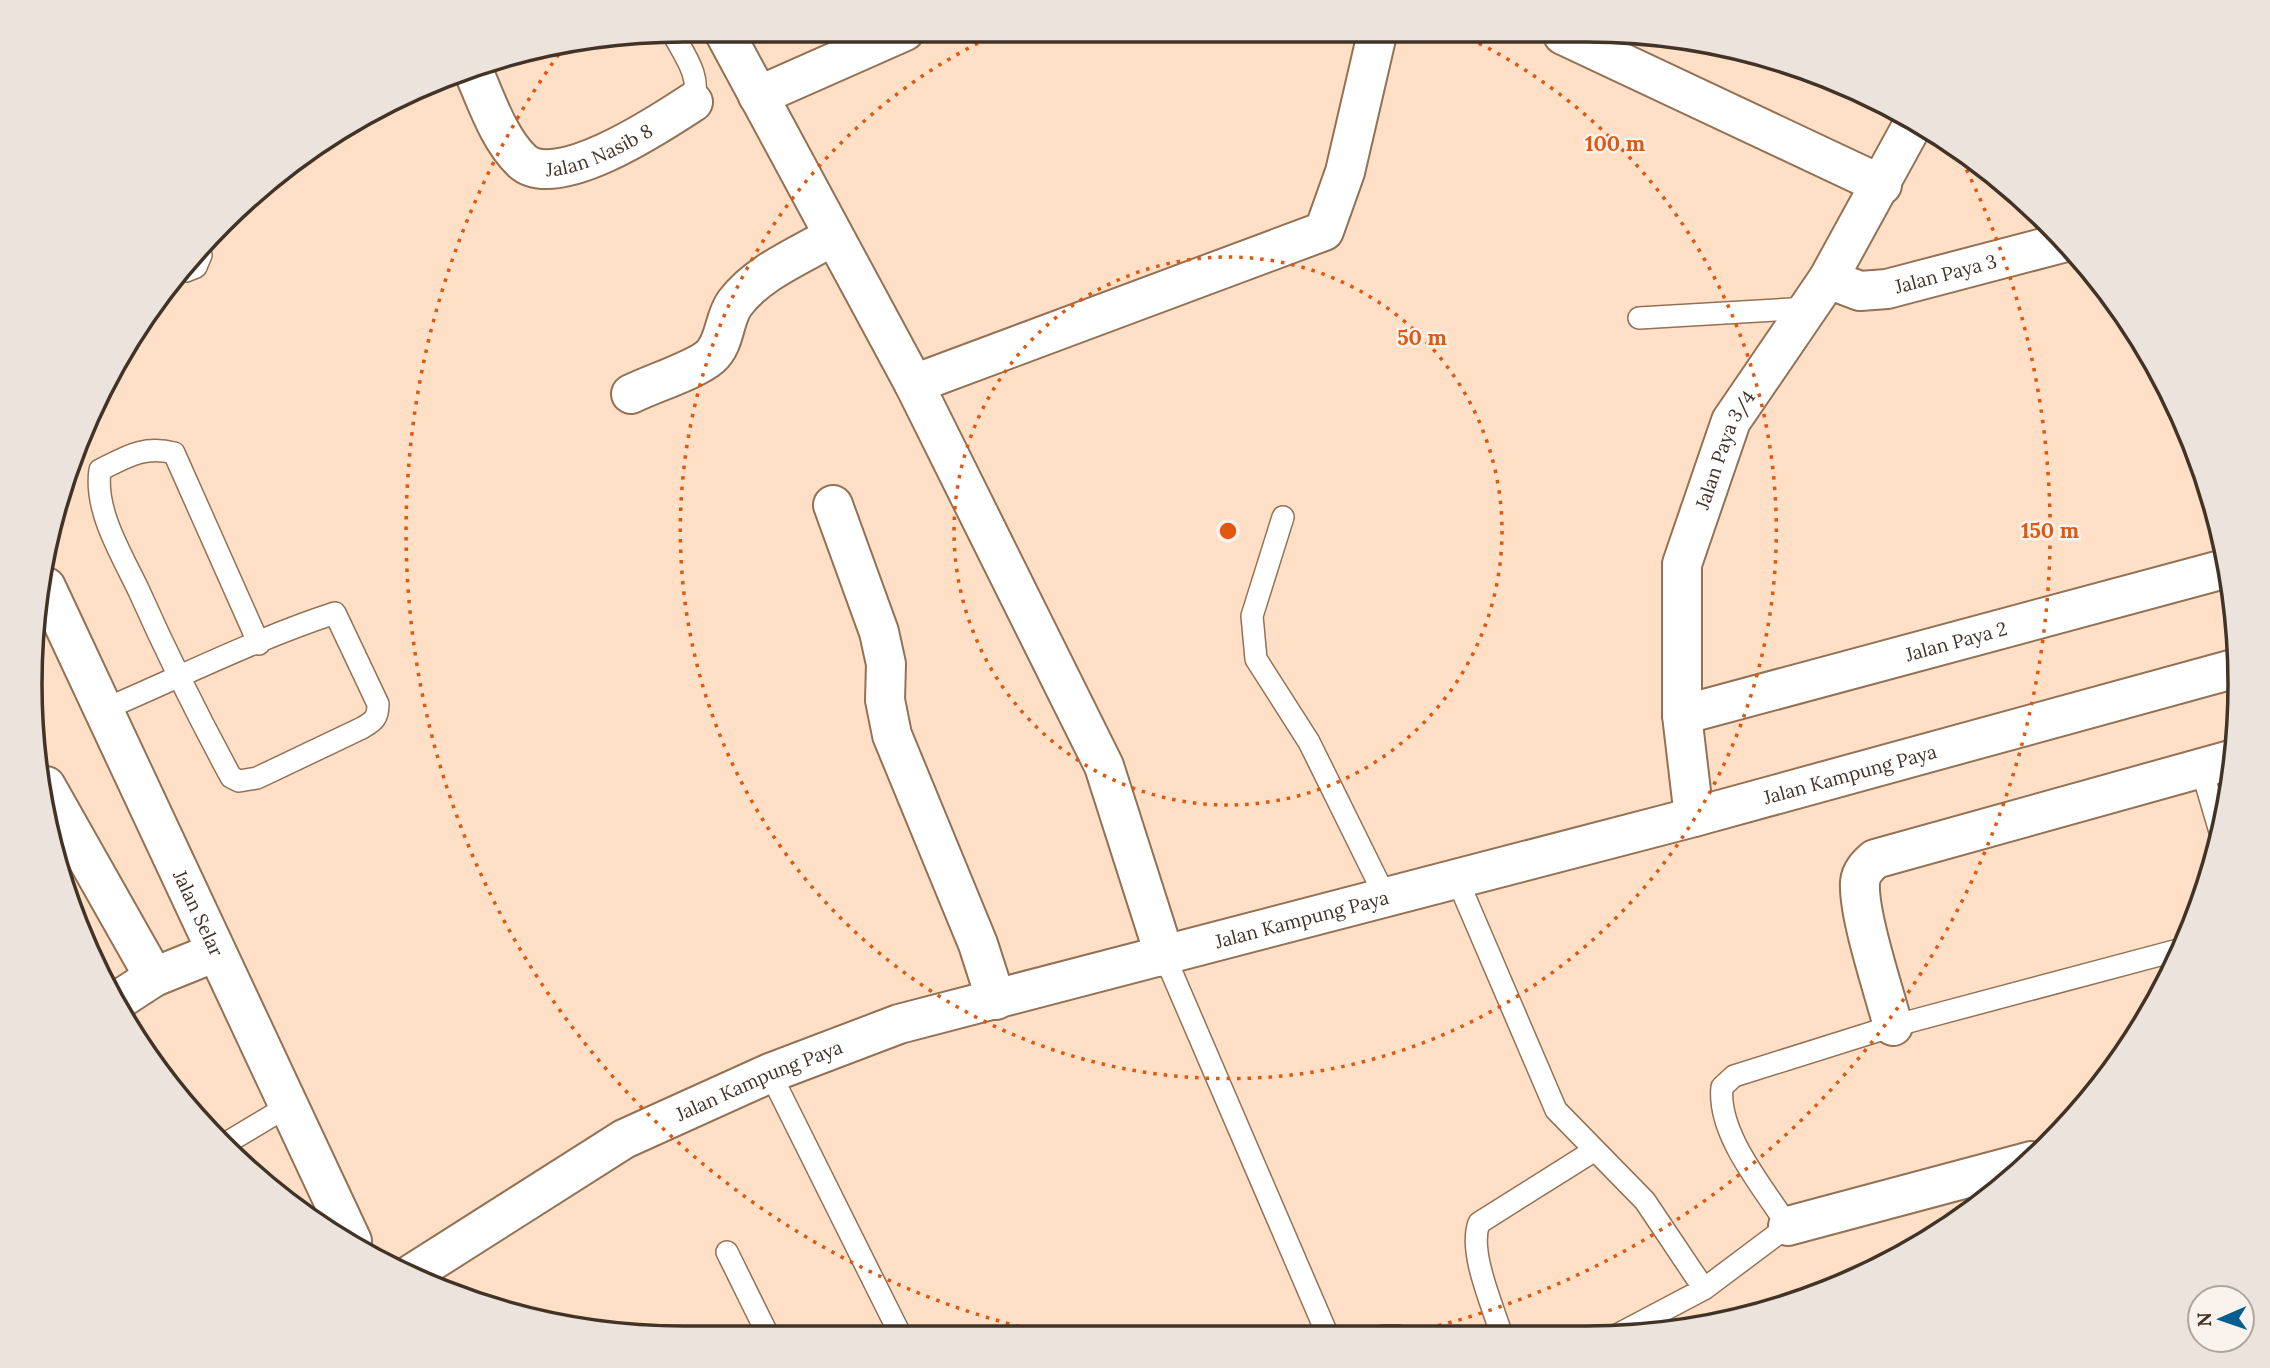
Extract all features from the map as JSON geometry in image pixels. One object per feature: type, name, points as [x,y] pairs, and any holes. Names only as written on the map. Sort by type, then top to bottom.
[{"type":"street","points":[[729,42],[914,384],[1104,766],[1166,957]]},
{"type":"street","points":[[758,96],[880,42]]},
{"type":"street","points":[[914,384],[1324,231],[1345,172],[1375,42]]},
{"type":"street","points":[[1578,42],[1882,185]]},
{"type":"street","name":"Jalan Nasib 8","points":[[476,77],[508,143],[524,163],[548,170],[582,163],[661,123],[693,102]]},
{"type":"street","name":"Jalan Paya 3/4","points":[[1694,817],[1682,715],[1682,564],[1731,421],[1819,294],[1882,185],[1910,130]]},
{"type":"street","points":[[631,394],[710,357],[722,340],[733,306],[746,291],[767,274],[833,236]]},
{"type":"street","name":"Jalan Paya 3","points":[[1819,294],[1887,289],[2054,245]]},
{"type":"street","points":[[833,505],[879,632],[886,664],[885,700],[892,735],[978,944],[996,1000]]},
{"type":"street","name":"Jalan Paya 2","points":[[1682,715],[2218,571]]},
{"type":"street","name":"Jalan Selar","points":[[48,592],[347,1230]]},
{"type":"street","name":"Jalan Kampung Paya","points":[[420,1269],[624,1139],[770,1073],[898,1024],[1166,957],[1694,817],[2228,671]]},
{"type":"street","points":[[1893,1026],[1865,914],[1860,880],[1865,868],[1875,859],[2218,763]]},
{"type":"street","points":[[51,794],[155,977]]},
{"type":"street","points":[[124,997],[155,977],[216,952]]},
{"type":"street","points":[[1788,1226],[2009,1167]]},
{"type":"lane","points":[[677,42],[696,77],[697,90],[693,102]]},
{"type":"lane","points":[[1639,318],[1819,294]]},
{"type":"lane","points":[[103,710],[178,678],[259,644],[335,613],[378,704],[376,720],[257,778],[239,781],[231,777],[178,678],[107,521],[98,482],[100,470],[134,454],[157,448],[174,453],[259,644]]},
{"type":"lane","points":[[1283,517],[1252,616],[1256,659],[1309,742],[1386,898]]},
{"type":"lane","points":[[2218,763],[2219,791]]},
{"type":"lane","points":[[1457,878],[1556,1110],[1645,1201],[1704,1289]]},
{"type":"lane","points":[[1637,1324],[1704,1289],[1788,1226],[1727,1129],[1720,1103],[1722,1087],[1734,1076],[1893,1026],[2169,952]]},
{"type":"lane","points":[[1166,957],[1324,1326]]},
{"type":"lane","points":[[770,1073],[896,1326]]},
{"type":"lane","points":[[232,1140],[288,1106]]},
{"type":"lane","points":[[1499,1326],[1476,1250],[1475,1233],[1479,1223],[1595,1150]]},
{"type":"lane","points":[[727,1252],[764,1326]]}]
